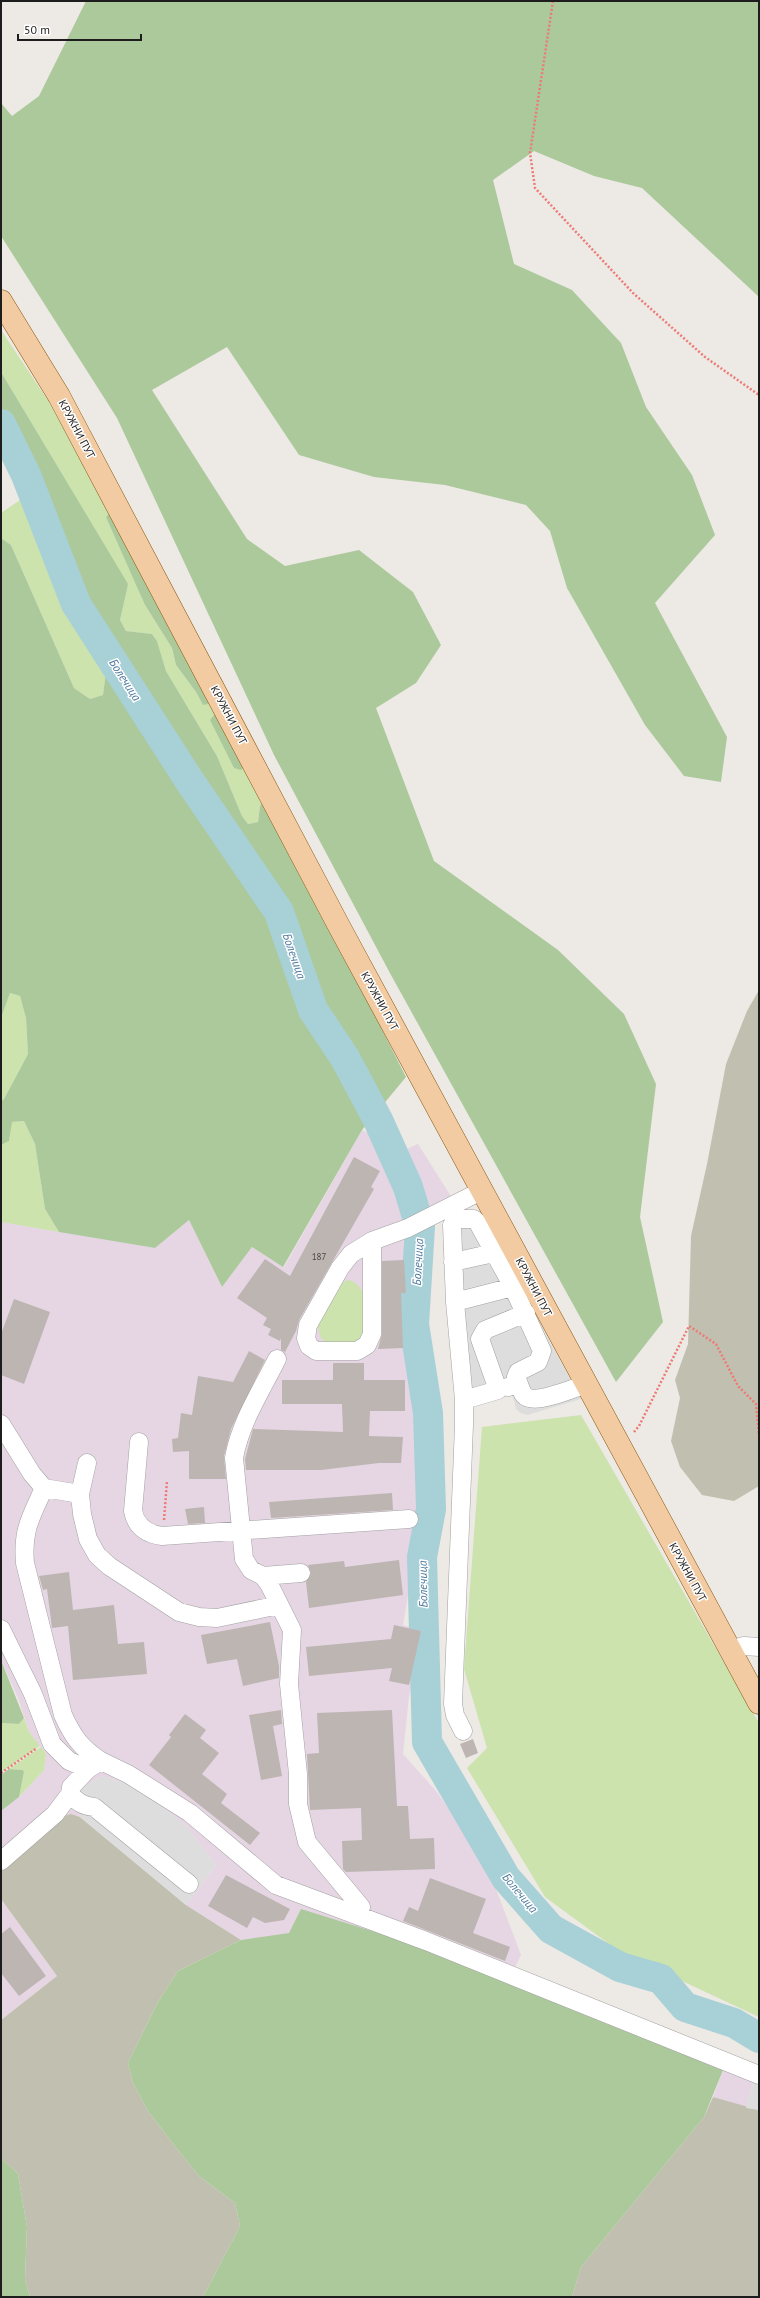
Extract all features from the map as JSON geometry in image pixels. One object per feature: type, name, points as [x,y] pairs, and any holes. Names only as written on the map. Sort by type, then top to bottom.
[{"type":"main road","name":"КРУЖНИ ПУТ","points":[[1,301],[59,396],[340,928],[759,1703]]},
{"type":"street","points":[[372,1241],[372,1334],[367,1345],[357,1351],[316,1350],[309,1346],[306,1338],[308,1325],[340,1268],[351,1254],[372,1241],[408,1228],[439,1210],[482,1190]]},
{"type":"street","points":[[463,1731],[455,1715],[453,1696],[464,1400],[453,1262],[452,1225],[458,1218],[474,1219],[513,1287],[542,1351],[538,1362],[518,1372],[516,1377],[523,1395],[528,1398],[537,1399],[587,1384]]},
{"type":"street","points":[[453,1262],[494,1254]]},
{"type":"street","points":[[455,1302],[513,1287]]},
{"type":"street","points":[[498,1390],[480,1339],[481,1334],[485,1330],[526,1313]]},
{"type":"street","points":[[278,1359],[240,1432],[236,1445],[234,1458],[244,1559],[251,1570],[263,1576],[269,1584],[292,1630],[289,1684],[298,1774],[298,1804],[307,1842],[361,1907],[358,1916]]},
{"type":"street","points":[[464,1400],[518,1384]]},
{"type":"street","points":[[1,1424],[32,1474],[44,1488],[80,1494]]},
{"type":"street","points":[[139,1442],[133,1511],[135,1520],[141,1528],[152,1534],[162,1536],[409,1519]]},
{"type":"street","points":[[87,1463],[80,1494],[82,1514],[88,1539],[97,1555],[109,1566],[179,1612],[200,1617],[218,1618],[279,1605]]},
{"type":"street","points":[[44,1488],[26,1527],[23,1545],[25,1563],[63,1715],[69,1730],[95,1765]]},
{"type":"street","points":[[263,1576],[301,1573]]},
{"type":"street","points":[[1,1629],[33,1694],[52,1744],[69,1761],[95,1765],[128,1774],[190,1813],[276,1885],[426,1941],[759,2075]]},
{"type":"street","points":[[730,1650],[744,1646],[759,1647]]},
{"type":"street","points":[[1,1861],[55,1814],[70,1794],[72,1787],[95,1765]]},
{"type":"street","points":[[70,1794],[75,1801],[86,1806],[94,1807],[189,1884]]},
{"type":"path","points":[[554,1],[530,153],[534,188],[633,293],[705,357],[759,395]]},
{"type":"path","points":[[620,1446],[639,1426],[689,1326],[716,1344],[738,1386],[756,1404],[759,1435]]},
{"type":"path","points":[[162,1536],[167,1481]]},
{"type":"path","points":[[1,1773],[33,1750],[52,1744]]},
{"type":"shaded area","points":[[759,990],[759,1486],[734,1501],[702,1495],[680,1467],[671,1441],[680,1398],[675,1380],[688,1344],[691,1236],[707,1164],[726,1064],[747,1011]]},
{"type":"shaded area","points":[[362,1130],[402,1151],[418,1144],[452,1198],[422,1225],[417,1361],[420,1523],[403,1625],[423,1630],[409,1696],[403,1754],[437,1792],[486,1863],[521,1955],[515,1967],[684,2035],[705,2047],[758,2064],[746,2108],[713,2097],[723,2070],[290,1933],[241,1940],[186,1905],[216,1865],[186,1826],[153,1800],[124,1783],[101,1776],[76,1793],[80,1817],[71,1814],[1,1869],[1,1811],[19,1797],[44,1770],[46,1754],[29,1732],[18,1698],[1,1660],[1,1222],[155,1248],[189,1220],[222,1287],[252,1247],[284,1267]]},
{"type":"shaded area","points":[[446,1211],[479,1212],[581,1399],[527,1415],[516,1409],[511,1390],[458,1405]]},
{"type":"shaded area","points":[[101,1776],[124,1783],[153,1800],[186,1826],[216,1865],[186,1905],[80,1817],[76,1793]]},
{"type":"shaded area","points":[[71,1814],[80,1817],[186,1905],[241,1940],[178,1971],[158,2002],[128,2063],[133,2083],[148,2111],[199,2176],[235,2203],[240,2226],[203,2297],[30,2297],[25,2280],[27,2227],[18,2174],[1,2158],[1,2020],[57,1976],[1,1899],[1,1869],[64,1816]]},
{"type":"shaded area","points":[[1,1899],[57,1976],[1,2020]]},
{"type":"shaded area","points":[[753,2082],[759,2082],[759,2110],[746,2108]]},
{"type":"shaded area","points":[[713,2097],[759,2110],[759,2297],[572,2297],[581,2267],[704,2117]]},
{"type":"green space","points":[[86,1],[759,1],[759,297],[642,188],[594,176],[534,151],[493,180],[514,264],[572,290],[621,343],[646,407],[692,475],[715,535],[655,603],[727,737],[721,782],[684,776],[645,725],[567,588],[550,531],[526,505],[445,485],[374,477],[299,455],[227,347],[152,390],[247,539],[285,566],[359,550],[413,592],[441,645],[416,683],[376,708],[434,861],[558,950],[624,1014],[656,1084],[640,1217],[663,1322],[616,1382],[391,975],[274,755],[117,418],[1,236],[1,103],[12,116],[39,96]]},
{"type":"green space","points":[[1,330],[49,402],[110,513],[145,605],[172,648],[176,665],[196,692],[203,705],[212,700],[234,768],[246,766],[267,803],[260,806],[258,822],[248,824],[242,816],[217,756],[166,671],[157,641],[152,634],[126,631],[120,620],[127,584],[1,372]]},
{"type":"green space","points":[[1,372],[128,584],[120,620],[126,631],[152,634],[157,641],[166,671],[217,756],[242,816],[248,824],[258,822],[260,806],[263,802],[267,803],[406,1077],[362,1130],[283,1267],[252,1247],[222,1287],[189,1220],[155,1248],[59,1232],[45,1209],[35,1144],[24,1121],[12,1122],[9,1141],[1,1145],[1,1101],[4,1099],[28,1054],[26,1018],[20,996],[10,993],[1,1018],[1,538],[11,545],[74,688],[90,699],[103,695],[108,657],[77,612],[20,500],[8,453],[1,442]]},
{"type":"green space","points":[[20,500],[77,612],[108,657],[103,695],[90,699],[74,688],[11,545],[1,538],[1,513]]},
{"type":"green space","points":[[110,513],[212,700],[208,704],[203,705],[196,692],[176,665],[172,648],[145,605],[106,517]]},
{"type":"green space","points":[[219,714],[246,766],[241,770],[234,768],[210,720],[214,715]]},
{"type":"green space","points":[[10,993],[20,996],[26,1018],[28,1054],[4,1099],[1,1101],[1,1018]]},
{"type":"green space","points":[[24,1121],[35,1144],[45,1209],[59,1232],[1,1222],[1,1145],[9,1141],[11,1122]]},
{"type":"green space","points":[[349,1280],[357,1284],[365,1299],[367,1309],[364,1329],[355,1344],[327,1344],[321,1338],[317,1324],[341,1283]]},
{"type":"green space","points":[[581,1415],[759,1723],[759,2017],[620,1952],[545,1897],[467,1768],[487,1748],[464,1669],[482,1427]]},
{"type":"green space","points":[[1,1660],[24,1718],[19,1724],[1,1723]]},
{"type":"green space","points":[[24,1718],[29,1732],[40,1746],[1,1772],[1,1723],[19,1724]]},
{"type":"green space","points":[[41,1747],[46,1754],[44,1770],[19,1797],[24,1772],[23,1770],[9,1769]]},
{"type":"green space","points":[[9,1769],[23,1770],[24,1772],[19,1797],[1,1811],[1,1775]]},
{"type":"green space","points":[[301,1909],[417,1945],[723,2070],[704,2117],[581,2267],[572,2297],[203,2297],[240,2226],[235,2203],[199,2176],[148,2111],[133,2083],[128,2063],[158,2002],[178,1971],[241,1940],[289,1933]]},
{"type":"green space","points":[[1,2158],[18,2174],[27,2227],[25,2280],[30,2297],[1,2297]]},
{"type":"building","points":[[354,1157],[380,1171],[371,1187],[374,1189],[299,1320],[296,1331],[285,1352],[281,1350],[281,1338],[280,1341],[268,1335],[271,1329],[263,1325],[267,1318],[237,1298],[265,1259],[290,1276]]},
{"type":"building","points":[[404,1260],[406,1293],[401,1293],[403,1348],[378,1349],[382,1334],[382,1261]]},
{"type":"building","points":[[14,1299],[50,1312],[24,1384],[1,1375],[1,1334]]},
{"type":"building","points":[[249,1351],[265,1360],[231,1429],[224,1456],[226,1479],[189,1479],[189,1451],[173,1452],[172,1439],[178,1438],[181,1413],[192,1415],[198,1376],[233,1382]]},
{"type":"building","points":[[333,1363],[364,1363],[364,1380],[405,1380],[405,1411],[370,1411],[369,1436],[403,1437],[401,1463],[379,1463],[321,1470],[246,1470],[245,1459],[253,1429],[343,1432],[342,1404],[282,1404],[282,1380],[333,1380]]},
{"type":"building","points":[[392,1493],[393,1510],[271,1518],[269,1502]]},
{"type":"building","points":[[204,1507],[205,1523],[188,1524],[185,1509]]},
{"type":"building","points":[[399,1560],[403,1595],[309,1608],[306,1582],[311,1573],[308,1565],[344,1561],[345,1567]]},
{"type":"building","points":[[69,1572],[73,1610],[114,1605],[118,1644],[144,1642],[147,1674],[73,1680],[68,1626],[52,1628],[47,1589],[43,1590],[39,1576]]},
{"type":"building","points":[[270,1622],[279,1666],[279,1678],[243,1686],[237,1659],[207,1664],[201,1635]]},
{"type":"building","points":[[394,1625],[421,1631],[409,1685],[389,1681],[392,1668],[309,1676],[306,1647],[391,1639]]},
{"type":"building","points":[[281,1710],[282,1724],[273,1726],[282,1776],[261,1780],[249,1715]]},
{"type":"building","points":[[392,1710],[397,1806],[408,1806],[410,1839],[434,1838],[435,1869],[346,1872],[343,1869],[342,1841],[362,1840],[361,1808],[310,1810],[307,1754],[319,1753],[317,1713]]},
{"type":"building","points":[[185,1714],[206,1730],[200,1738],[219,1753],[202,1774],[227,1794],[221,1803],[260,1833],[250,1845],[149,1765],[171,1737],[169,1735]]},
{"type":"building","points":[[473,1739],[478,1753],[466,1758],[460,1744]]},
{"type":"building","points":[[226,1875],[290,1909],[284,1920],[265,1923],[253,1917],[247,1928],[208,1906]]},
{"type":"building","points":[[430,1878],[486,1899],[473,1933],[510,1947],[505,1961],[403,1921],[409,1907],[418,1911]]},
{"type":"building","points":[[10,1927],[46,1976],[19,1996],[1,1973],[1,1934]]},
{"type":"waterway","name":"Болечица","points":[[1,424],[26,475],[76,604],[189,780],[279,912],[313,1010],[345,1058],[378,1120],[408,1187],[420,1227],[414,1324],[428,1413],[431,1509],[422,1557],[427,1742],[506,1878],[551,1929],[620,1967],[661,1979],[685,2007],[734,2023],[759,2038]]}]
